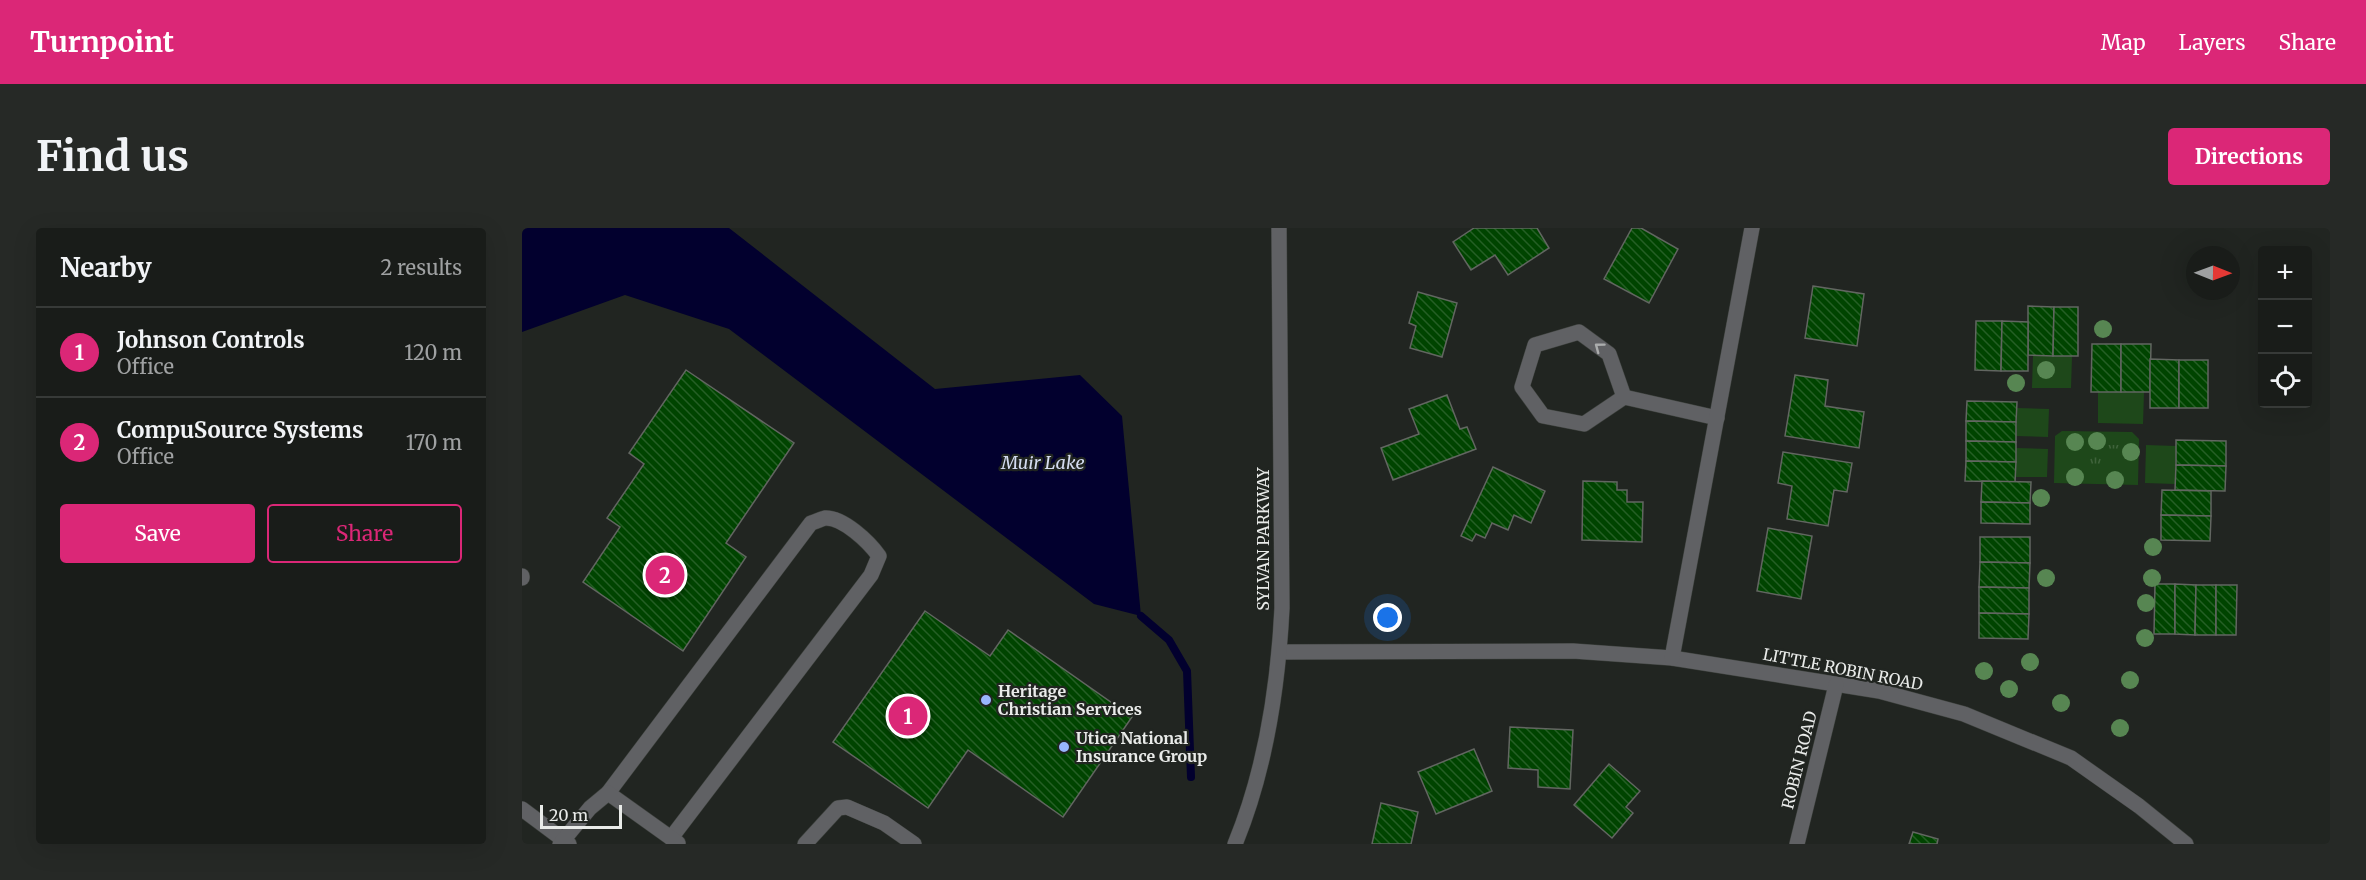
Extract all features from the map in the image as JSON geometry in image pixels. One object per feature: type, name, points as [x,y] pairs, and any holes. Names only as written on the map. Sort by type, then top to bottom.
[{"type":"street","name":"SYLVAN PARKWAY","points":[[1235,844],[1262,764],[1275,697],[1280,652],[1282,608],[1279,228]]},
{"type":"street","points":[[1672,658],[1752,228]]},
{"type":"street","points":[[1624,398],[1609,354],[1579,332],[1535,345],[1522,387],[1543,416],[1584,424],[1624,398],[1717,418]]},
{"type":"street","points":[[522,809],[564,843],[590,808],[608,793],[811,523],[824,518],[837,520],[870,543],[879,556],[871,575],[675,841],[608,793]]},
{"type":"street","name":"LITTLE ROBIN ROAD","points":[[1280,652],[1573,651],[1672,658],[1900,696],[1964,714],[2072,758],[2187,844]]},
{"type":"street","name":"ROBIN ROAD","points":[[1797,844],[1836,685]]},
{"type":"street","points":[[805,844],[838,808],[847,807],[884,823],[914,844]]},
{"type":"green space","points":[[2033,355],[2072,356],[2071,388],[2032,388]]},
{"type":"green space","points":[[2098,392],[2144,392],[2143,424],[2098,423]]},
{"type":"green space","points":[[2017,408],[2049,409],[2048,437],[2016,436]]},
{"type":"green space","points":[[2062,431],[2132,432],[2139,439],[2138,485],[2054,483],[2055,436]]},
{"type":"green space","points":[[2088,445],[2122,445],[2122,468],[2109,481],[2084,477],[2081,468],[2081,451]]},
{"type":"green space","points":[[2146,445],[2176,446],[2175,484],[2145,483]]},
{"type":"green space","points":[[2016,448],[2048,449],[2047,477],[2016,477]]},
{"type":"water","name":"Muir Lake","points":[[522,228],[729,228],[935,389],[1080,375],[1122,416],[1141,616],[1094,604],[729,329],[625,295],[522,332]]},
{"type":"building","points":[[1474,228],[1537,228],[1549,248],[1508,275],[1495,255],[1471,270],[1453,242]]},
{"type":"building","points":[[1632,228],[1641,228],[1678,249],[1649,303],[1604,279]]},
{"type":"building","points":[[1813,286],[1864,294],[1857,346],[1805,338]]},
{"type":"building","points":[[1418,292],[1457,303],[1442,357],[1410,348],[1416,326],[1409,323]]},
{"type":"building","points":[[2028,306],[2054,307],[2053,356],[2028,355]]},
{"type":"building","points":[[2054,307],[2078,307],[2078,356],[2053,356]]},
{"type":"building","points":[[1976,321],[2002,321],[2001,371],[1975,370]]},
{"type":"building","points":[[2002,321],[2028,322],[2028,371],[2001,371]]},
{"type":"building","points":[[2092,344],[2121,344],[2121,392],[2091,392]]},
{"type":"building","points":[[2121,344],[2151,344],[2150,392],[2121,392]]},
{"type":"building","points":[[2150,359],[2179,360],[2179,408],[2150,408]]},
{"type":"building","points":[[2179,360],[2208,360],[2208,408],[2179,408]]},
{"type":"building","points":[[686,370],[794,443],[726,543],[746,557],[683,651],[583,582],[620,527],[607,518],[644,464],[629,453]]},
{"type":"building","points":[[1795,375],[1828,380],[1825,406],[1864,412],[1859,448],[1785,436]]},
{"type":"building","points":[[1447,395],[1460,429],[1467,427],[1476,449],[1393,480],[1381,448],[1419,434],[1409,409]]},
{"type":"building","points":[[1967,401],[2017,402],[2016,422],[1966,421]]},
{"type":"building","points":[[1966,421],[2016,422],[2016,442],[1966,441]]},
{"type":"building","points":[[2176,440],[2226,441],[2226,466],[2176,465]]},
{"type":"building","points":[[1966,441],[2016,442],[2016,462],[1966,461]]},
{"type":"building","points":[[1783,452],[1852,463],[1847,492],[1834,490],[1828,526],[1787,519],[1792,486],[1778,483]]},
{"type":"building","points":[[1966,461],[2016,462],[2015,482],[1965,481]]},
{"type":"building","points":[[2176,465],[2226,466],[2225,491],[2175,490]]},
{"type":"building","points":[[1493,467],[1545,491],[1531,523],[1514,515],[1508,530],[1492,523],[1485,538],[1476,534],[1472,541],[1461,536]]},
{"type":"building","points":[[1583,481],[1617,482],[1617,490],[1627,490],[1627,502],[1643,502],[1642,542],[1582,540]]},
{"type":"building","points":[[1982,481],[2031,482],[2030,503],[1981,502]]},
{"type":"building","points":[[2162,490],[2211,491],[2211,516],[2161,515]]},
{"type":"building","points":[[1981,502],[2030,503],[2030,524],[1981,523]]},
{"type":"building","points":[[2161,515],[2211,516],[2210,541],[2161,540]]},
{"type":"building","points":[[1768,528],[1812,536],[1801,599],[1757,591]]},
{"type":"building","points":[[1980,537],[2030,537],[2030,563],[1980,562]]},
{"type":"building","points":[[1980,562],[2030,563],[2029,588],[1979,587]]},
{"type":"building","points":[[2155,584],[2175,584],[2175,634],[2154,634]]},
{"type":"building","points":[[2175,584],[2196,585],[2195,635],[2175,634]]},
{"type":"building","points":[[2196,585],[2216,585],[2216,635],[2195,635]]},
{"type":"building","points":[[2216,585],[2237,585],[2236,635],[2216,635]]},
{"type":"building","points":[[1979,587],[2029,588],[2029,614],[1979,613]]},
{"type":"building","points":[[925,611],[990,656],[1008,630],[1132,717],[1063,817],[968,750],[928,808],[833,742]]},
{"type":"building","points":[[1979,613],[2029,614],[2028,639],[1979,638]]},
{"type":"building","points":[[1510,727],[1573,730],[1570,789],[1538,787],[1538,770],[1508,768]]},
{"type":"building","points":[[1474,749],[1492,791],[1436,814],[1418,772]]},
{"type":"building","points":[[1609,764],[1640,791],[1626,807],[1633,813],[1612,838],[1574,805]]},
{"type":"building","points":[[1381,803],[1418,812],[1411,844],[1372,844]]},
{"type":"building","points":[[1913,832],[1938,839],[1937,844],[1909,844]]},
{"type":"waterway","points":[[1141,616],[1169,640],[1187,671],[1191,777]]},
{"type":"place","name":"CompuSource Systems","points":[[665,575]]},
{"type":"place","name":"Heritage Christian Services","points":[[986,700]]},
{"type":"place","name":"Johnson Controls","points":[[908,716]]},
{"type":"place","name":"Utica National Insurance Group","points":[[1064,747]]}]
